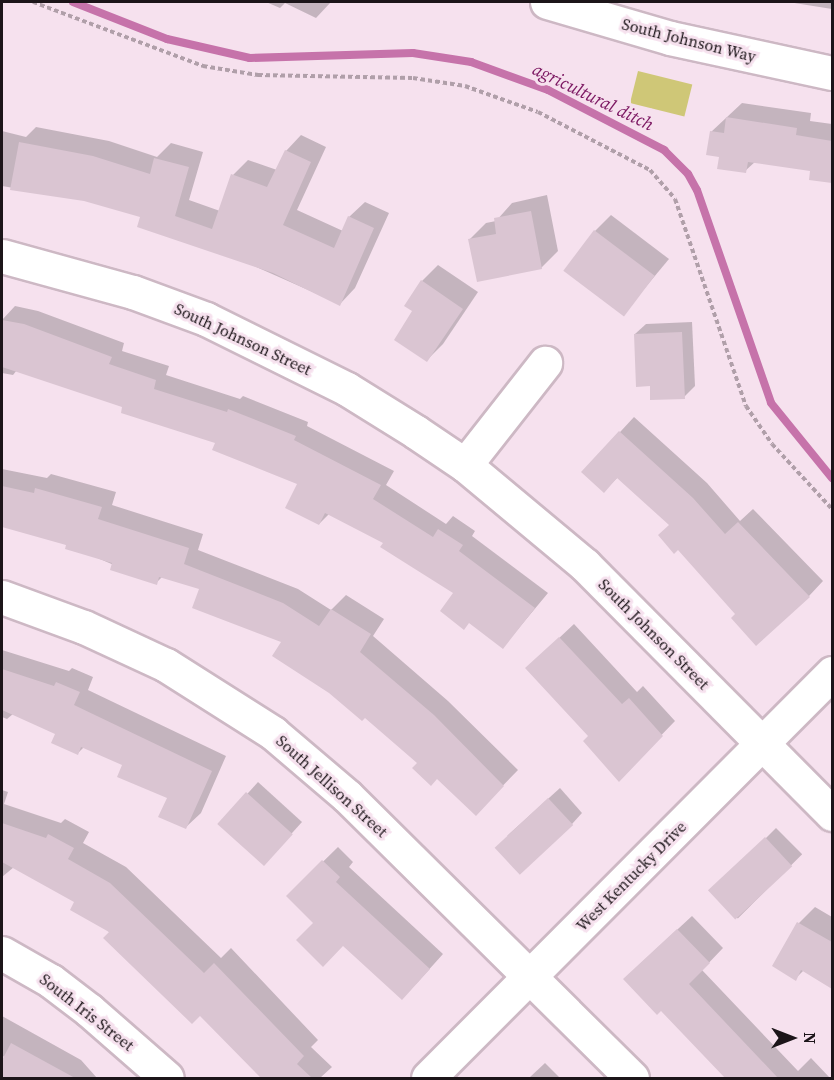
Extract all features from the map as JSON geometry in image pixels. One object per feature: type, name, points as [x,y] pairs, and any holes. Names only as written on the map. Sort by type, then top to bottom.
[{"type":"street","name":"South Johnson Way","points":[[547,2],[670,38],[832,73]]},
{"type":"street","name":"South Johnson Street","points":[[2,256],[133,292],[216,324],[362,397],[465,465],[585,565],[832,814]]},
{"type":"street","points":[[465,465],[546,363]]},
{"type":"street","name":"South Jellison Street","points":[[2,597],[84,627],[166,665],[273,733],[347,796],[632,1078]]},
{"type":"street","name":"West Kentucky Drive","points":[[428,1078],[832,673]]},
{"type":"street","name":"South Iris Street","points":[[2,953],[82,1005],[167,1078]]},
{"type":"path","points":[[33,2],[203,66],[258,75],[412,78],[465,86],[538,112],[650,170],[675,199],[746,406],[772,444],[832,509]]},
{"type":"shaded area","points":[[638,71],[692,85],[684,117],[630,103]]},
{"type":"building","points":[[726,117],[797,128],[796,135],[832,141],[832,183],[809,180],[810,171],[748,162],[746,173],[717,169],[719,157],[706,155],[710,131],[724,133]]},
{"type":"building","points":[[19,142],[93,156],[150,174],[154,158],[189,167],[175,216],[212,229],[231,174],[267,187],[285,150],[311,162],[283,225],[334,248],[348,216],[374,228],[340,306],[273,273],[137,227],[140,217],[84,201],[10,190]]},
{"type":"building","points":[[531,211],[542,269],[477,282],[468,239],[496,234],[494,218]]},
{"type":"building","points":[[594,230],[655,276],[624,316],[563,271]]},
{"type":"building","points":[[421,280],[463,309],[427,362],[394,340],[412,311],[404,306]]},
{"type":"building","points":[[2,320],[24,324],[112,357],[109,364],[156,380],[154,389],[227,412],[228,409],[296,436],[294,440],[381,485],[373,499],[433,537],[438,529],[463,545],[459,551],[535,608],[503,649],[469,623],[464,630],[440,611],[453,593],[380,547],[383,543],[325,513],[319,525],[285,508],[297,484],[212,450],[215,443],[121,413],[122,407],[2,367]]},
{"type":"building","points":[[682,332],[685,399],[650,400],[650,386],[636,387],[634,334]]},
{"type":"building","points":[[619,431],[693,498],[725,534],[738,522],[810,597],[756,646],[731,618],[735,614],[678,550],[674,554],[658,535],[669,525],[617,478],[604,493],[581,472]]},
{"type":"building","points":[[2,486],[34,493],[35,488],[102,507],[98,519],[189,548],[184,564],[283,603],[319,626],[331,609],[371,634],[360,652],[434,715],[504,786],[476,816],[437,779],[431,786],[412,768],[417,763],[365,718],[362,721],[329,693],[272,656],[281,642],[192,608],[199,589],[159,577],[157,585],[110,570],[112,563],[65,549],[66,545],[2,527]]},
{"type":"building","points":[[559,637],[622,704],[629,698],[663,736],[619,782],[583,741],[588,736],[525,668]]},
{"type":"building","points":[[2,669],[54,686],[56,682],[80,692],[74,705],[212,771],[186,829],[158,817],[167,798],[117,777],[122,765],[81,747],[78,755],[51,743],[55,734],[2,710]]},
{"type":"building","points":[[246,792],[293,834],[264,866],[217,824]]},
{"type":"building","points":[[548,798],[573,825],[520,875],[495,848]]},
{"type":"building","points":[[2,823],[46,838],[48,834],[74,848],[68,859],[110,883],[204,973],[214,963],[304,1056],[297,1064],[312,1078],[261,1078],[200,1016],[192,1024],[103,938],[109,932],[70,910],[74,902],[2,862]]},
{"type":"building","points":[[765,837],[792,866],[735,919],[708,890]]},
{"type":"building","points":[[322,860],[340,877],[336,882],[430,969],[402,1000],[343,946],[323,967],[296,940],[313,923],[286,896]]},
{"type":"building","points":[[797,922],[832,942],[832,989],[801,970],[796,981],[772,966]]},
{"type":"building","points":[[677,929],[710,963],[689,984],[778,1078],[725,1078],[661,1011],[657,1015],[623,979]]},
{"type":"building","points":[[11,1043],[75,1078],[2,1078],[2,1060]]},
{"type":"waterway","name":"agricultural ditch","points":[[73,2],[167,39],[250,58],[413,53],[471,62],[548,90],[664,150],[688,174],[697,190],[771,403],[832,478]]}]
